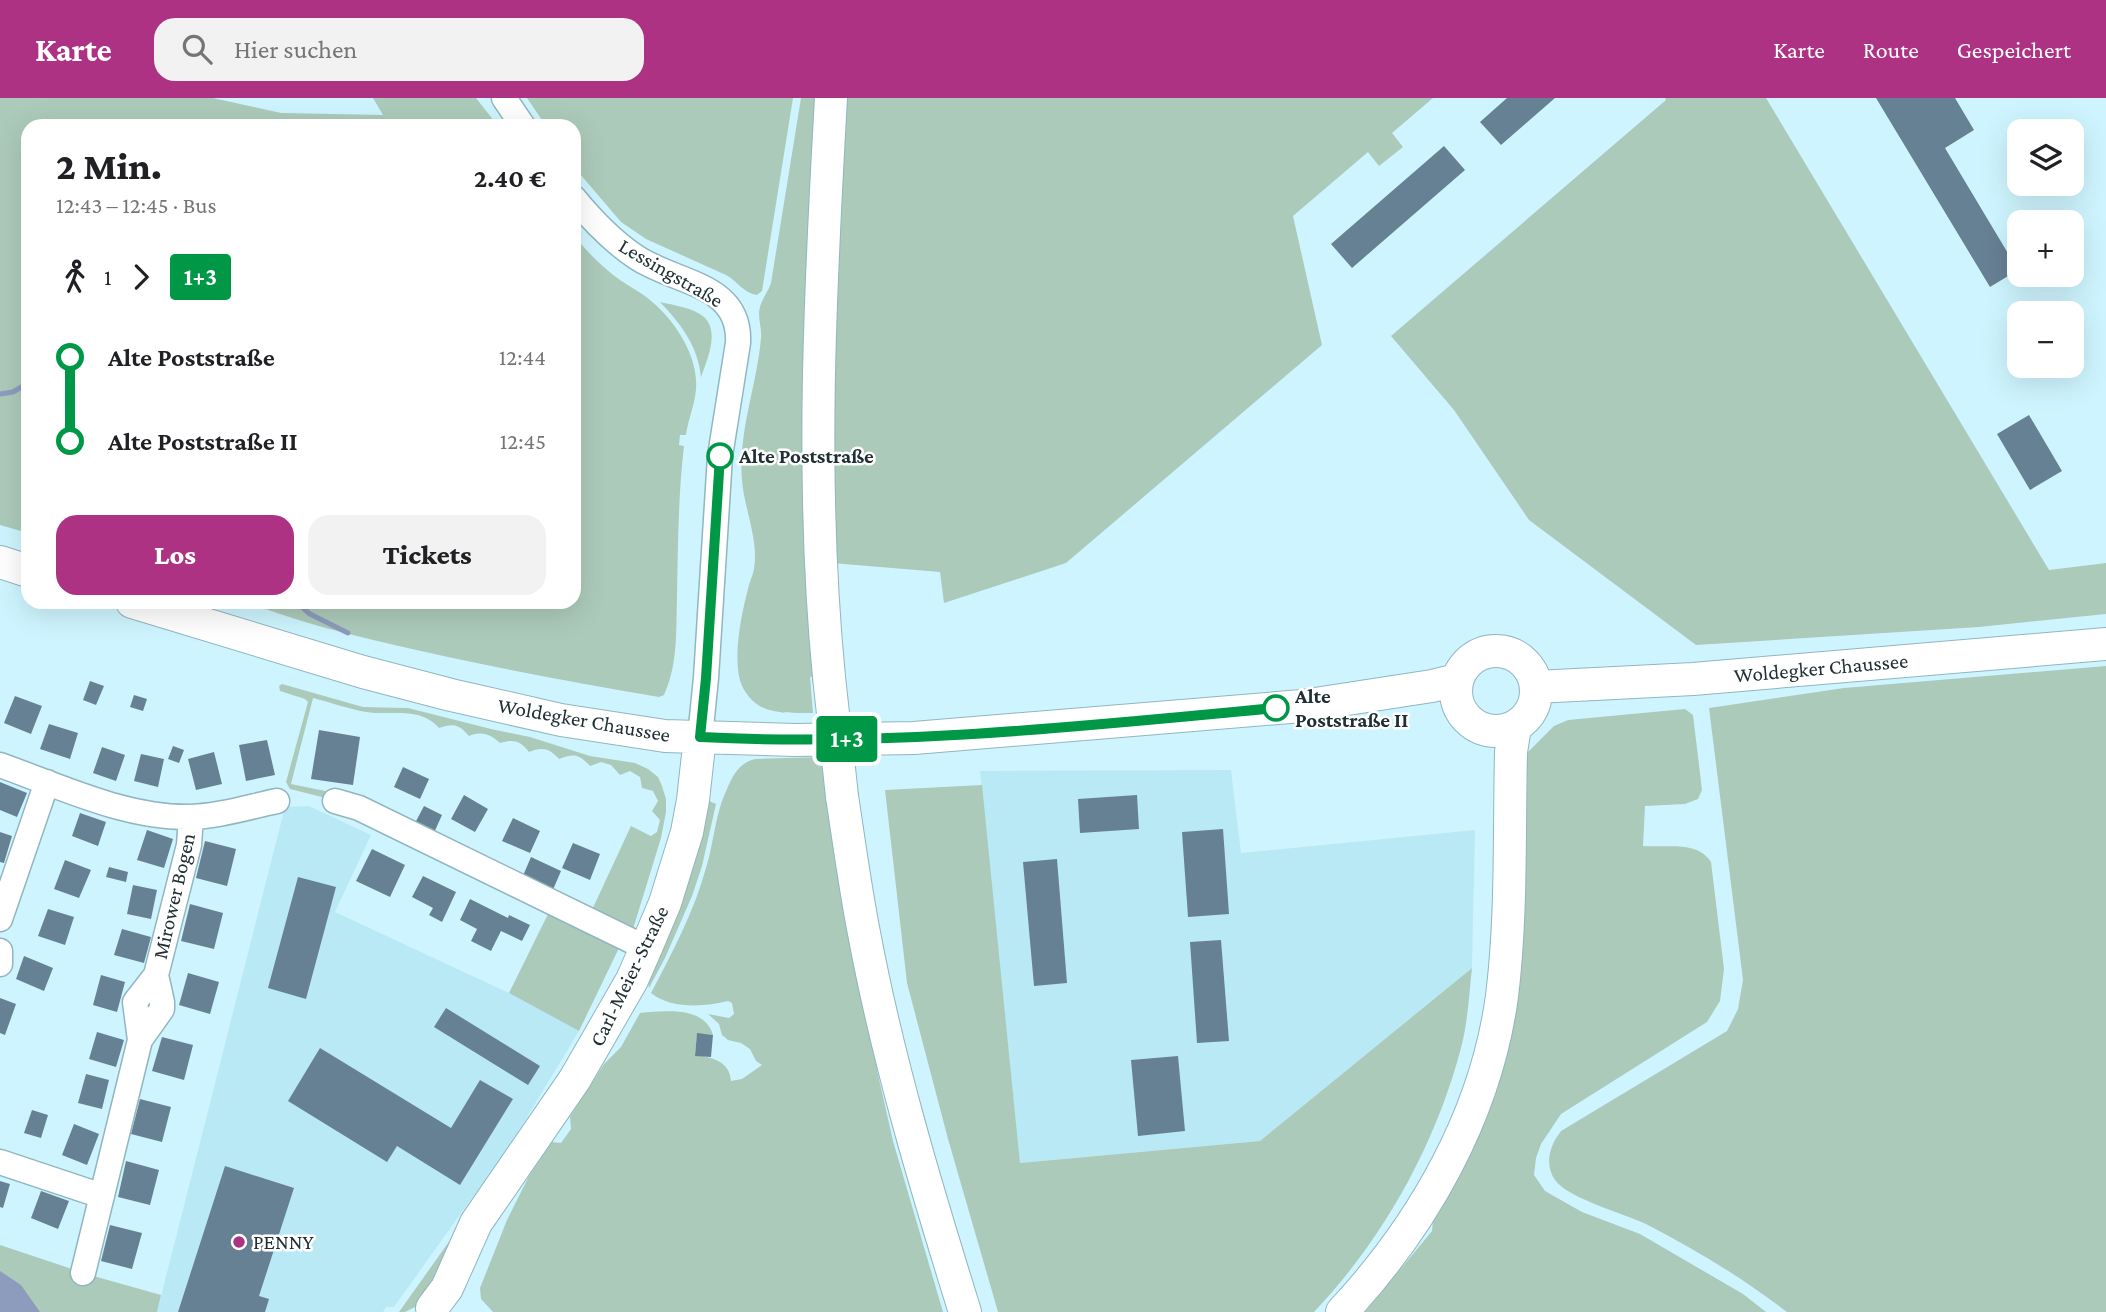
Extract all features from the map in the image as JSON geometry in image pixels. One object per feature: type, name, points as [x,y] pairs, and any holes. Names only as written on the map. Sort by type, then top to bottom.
[{"type":"main road","points":[[831,98],[823,231],[818,456],[820,556],[842,796],[864,932],[882,1019],[923,1177],[965,1312]]},
{"type":"main road","points":[[0,562],[21,569]]},
{"type":"main road","name":"Woldegker Chaussee","points":[[155,609],[363,672],[533,714],[654,735],[795,740],[914,738],[1302,706],[1433,705],[1458,694]]},
{"type":"main road","name":"Woldegker Chaussee","points":[[1536,687],[1693,679],[2106,644]]},
{"type":"main road","points":[[1493,651],[1517,657],[1527,666],[1536,687],[1535,701],[1530,713],[1515,727],[1504,731],[1482,730],[1465,718],[1458,694],[1468,662],[1493,651]]},
{"type":"main road","points":[[1342,1312],[1381,1267],[1424,1203],[1462,1138],[1486,1069],[1502,998],[1508,926],[1511,752],[1515,727]]},
{"type":"main road","points":[[1482,730],[1491,754],[1508,878]]},
{"type":"main road","name":"Carl-Meier-Straße","points":[[441,1311],[463,1296],[495,1213],[500,1191],[596,1045],[646,948],[669,890],[687,832],[700,737]]},
{"type":"street","points":[[504,98],[518,119]]},
{"type":"street","name":"Lessingstraße","points":[[581,207],[614,241],[638,258],[704,289],[727,303],[739,327],[720,456],[700,737]]},
{"type":"street","points":[[0,765],[132,810],[167,817],[191,817],[277,801]]},
{"type":"street","points":[[0,919],[47,782]]},
{"type":"street","points":[[335,801],[359,808],[646,948]]},
{"type":"street","name":"Mirower Bogen","points":[[83,1273],[140,1040],[162,1009],[156,975],[186,857],[191,817]]},
{"type":"street","points":[[0,951],[0,964]]},
{"type":"street","points":[[0,1162],[102,1196]]},
{"type":"shaded area","points":[[1231,770],[1241,853],[1475,830],[1472,968],[1260,1141],[1020,1163],[980,771]]},
{"type":"shaded area","points":[[309,806],[371,835],[335,912],[509,993],[579,1031],[512,1142],[394,1307],[386,1307],[383,1312],[157,1312],[285,807]]},
{"type":"shaded area","points":[[0,1271],[21,1285],[40,1312],[0,1312]]},
{"type":"green space","points":[[0,98],[213,98],[281,113],[383,115],[373,98],[476,98],[492,119],[21,119],[21,531],[0,525]]},
{"type":"green space","points":[[527,98],[793,98],[762,291],[757,295],[749,292],[726,275],[646,239],[621,222],[581,175],[581,119],[541,119]]},
{"type":"green space","points":[[801,98],[821,98],[817,676],[810,677],[813,713],[774,711],[757,704],[749,697],[739,678],[737,653],[755,558],[742,480],[745,426],[759,356],[759,311],[771,283]]},
{"type":"green space","points":[[842,98],[1433,98],[1392,133],[1403,147],[1379,166],[1368,152],[1293,216],[1322,345],[1066,563],[944,603],[940,572],[832,563],[829,477]]},
{"type":"green space","points":[[1665,98],[1766,98],[2049,570],[2106,563],[2106,614],[1979,627],[1696,645],[1529,520],[1454,410],[1391,336],[1666,100]]},
{"type":"green space","points":[[581,243],[607,270],[663,312],[681,335],[693,362],[696,389],[686,435],[680,435],[679,445],[684,446],[679,503],[676,635],[672,672],[664,695],[659,697],[501,668],[371,640],[265,609],[581,609]]},
{"type":"green space","points":[[660,302],[695,311],[709,323],[711,346],[701,377],[692,345]]},
{"type":"green space","points":[[2106,666],[2106,1312],[1787,1312],[1736,1276],[1683,1244],[1646,1224],[1572,1193],[1555,1180],[1549,1161],[1554,1142],[1561,1131],[1727,1031],[1738,1009],[1743,980],[1709,708],[1844,688]]},
{"type":"green space","points":[[282,684],[363,707],[408,708],[530,737],[590,756],[635,763],[648,769],[658,777],[662,786],[666,812],[661,838],[633,929],[591,912],[631,826],[651,836],[657,832],[660,820],[652,811],[658,801],[653,791],[642,788],[640,777],[630,771],[620,775],[611,765],[601,762],[590,766],[576,756],[559,759],[545,750],[529,752],[516,741],[500,743],[482,734],[469,736],[456,726],[439,728],[431,721],[414,714],[366,712],[313,698],[291,784],[330,792],[330,799],[290,789],[286,782],[308,702],[280,691],[279,686]]},
{"type":"green space","points":[[1685,709],[1693,715],[1702,790],[1698,799],[1685,804],[1645,806],[1643,846],[1690,848],[1698,850],[1711,862],[1724,969],[1720,1001],[1707,1022],[1561,1114],[1541,1144],[1534,1175],[1545,1191],[1582,1212],[1640,1234],[1743,1294],[1766,1312],[1365,1312],[1432,1231],[1434,1209],[1468,1144],[1526,754],[1554,726],[1568,720]]},
{"type":"green space","points":[[821,757],[826,797],[832,797],[873,1021],[877,1070],[893,1141],[943,1312],[493,1312],[481,1299],[480,1288],[507,1220],[529,1176],[552,1142],[561,1143],[571,1129],[570,1117],[604,1064],[621,1047],[640,1013],[683,1012],[702,1019],[713,1035],[697,1034],[695,1055],[719,1061],[730,1074],[731,1081],[742,1079],[762,1065],[756,1061],[750,1049],[722,1035],[719,1024],[708,1014],[729,1018],[734,1014],[732,1003],[678,1004],[651,993],[695,900],[709,858],[723,798],[737,770],[755,759]]},
{"type":"green space","points":[[982,785],[1020,1163],[1260,1141],[1472,968],[1461,1048],[1437,1120],[1422,1155],[1404,1189],[1363,1253],[1314,1312],[998,1312],[907,983],[885,790]]},
{"type":"green space","points":[[707,800],[716,804],[702,866],[692,896],[649,988],[648,982]]},
{"type":"green space","points":[[548,914],[619,948],[579,1031],[509,993]]},
{"type":"green space","points":[[458,1229],[425,1302],[405,1312],[399,1312]]},
{"type":"green space","points":[[0,1245],[161,1295],[157,1312],[0,1312]]},
{"type":"building","points":[[1507,98],[1555,98],[1501,145],[1480,122]]},
{"type":"building","points":[[1876,98],[1955,98],[1974,130],[1945,148],[2007,252],[2007,277],[1990,287]]},
{"type":"building","points":[[1444,146],[1465,170],[1352,268],[1331,244]]},
{"type":"building","points":[[2029,415],[2062,471],[2030,490],[1997,434]]},
{"type":"building","points":[[90,681],[104,686],[96,705],[83,700]]},
{"type":"building","points":[[134,695],[147,699],[143,711],[130,707]]},
{"type":"building","points":[[15,696],[42,706],[31,734],[4,723]]},
{"type":"building","points":[[49,724],[78,733],[70,759],[40,749]]},
{"type":"building","points":[[319,730],[360,737],[353,785],[311,779]]},
{"type":"building","points":[[267,740],[275,775],[246,781],[239,745]]},
{"type":"building","points":[[173,746],[184,750],[179,763],[168,759]]},
{"type":"building","points":[[102,747],[125,755],[116,781],[93,773]]},
{"type":"building","points":[[214,752],[222,784],[196,790],[188,759]]},
{"type":"building","points":[[141,754],[164,759],[158,787],[134,781]]},
{"type":"building","points":[[403,767],[429,779],[420,799],[394,787]]},
{"type":"building","points":[[0,782],[27,793],[17,817],[0,810]]},
{"type":"building","points":[[464,795],[488,809],[475,832],[451,819]]},
{"type":"building","points":[[1137,795],[1139,829],[1080,833],[1078,799]]},
{"type":"building","points":[[424,806],[442,815],[433,835],[414,825]]},
{"type":"building","points":[[80,813],[106,822],[98,846],[72,836]]},
{"type":"building","points":[[513,818],[540,831],[530,853],[502,841]]},
{"type":"building","points":[[1223,829],[1229,914],[1188,917],[1182,832]]},
{"type":"building","points":[[147,830],[173,839],[164,868],[137,860]]},
{"type":"building","points":[[0,832],[12,836],[4,863],[0,862]]},
{"type":"building","points":[[205,841],[236,849],[227,886],[196,878]]},
{"type":"building","points":[[573,843],[600,854],[590,880],[562,868]]},
{"type":"building","points":[[372,849],[405,865],[390,897],[356,881]]},
{"type":"building","points":[[531,857],[561,871],[552,892],[522,878]]},
{"type":"building","points":[[1057,859],[1067,983],[1034,986],[1023,862]]},
{"type":"building","points":[[65,860],[91,870],[79,898],[54,889]]},
{"type":"building","points":[[109,867],[128,872],[126,882],[106,877]]},
{"type":"building","points":[[423,876],[456,892],[442,922],[429,915],[433,908],[412,897]]},
{"type":"building","points":[[298,877],[336,887],[306,999],[268,988]]},
{"type":"building","points":[[133,885],[157,890],[151,919],[127,914]]},
{"type":"building","points":[[470,899],[508,918],[509,915],[530,925],[522,941],[501,931],[491,951],[471,941],[477,929],[460,920]]},
{"type":"building","points":[[190,904],[223,913],[214,949],[181,941]]},
{"type":"building","points":[[48,909],[74,917],[65,945],[38,936]]},
{"type":"building","points":[[122,929],[151,937],[144,963],[114,955]]},
{"type":"building","points":[[1221,940],[1229,1041],[1197,1043],[1190,942]]},
{"type":"building","points":[[24,956],[53,968],[44,991],[16,979]]},
{"type":"building","points":[[188,973],[219,982],[210,1014],[179,1005]]},
{"type":"building","points":[[101,975],[125,982],[117,1012],[93,1005]]},
{"type":"building","points":[[0,998],[16,1004],[5,1035],[0,1033]]},
{"type":"building","points":[[446,1008],[540,1066],[528,1085],[434,1027]]},
{"type":"building","points":[[97,1032],[124,1040],[116,1067],[89,1059]]},
{"type":"building","points":[[697,1033],[713,1035],[711,1057],[695,1056]]},
{"type":"building","points":[[162,1037],[193,1045],[184,1080],[152,1071]]},
{"type":"building","points":[[320,1048],[451,1128],[480,1080],[513,1099],[460,1185],[397,1146],[387,1162],[288,1101]]},
{"type":"building","points":[[1178,1056],[1185,1131],[1138,1136],[1131,1060]]},
{"type":"building","points":[[86,1074],[109,1080],[102,1109],[78,1103]]},
{"type":"building","points":[[140,1099],[171,1107],[162,1142],[131,1134]]},
{"type":"building","points":[[32,1110],[48,1115],[41,1138],[24,1133]]},
{"type":"building","points":[[74,1124],[99,1134],[87,1165],[62,1155]]},
{"type":"building","points":[[126,1161],[159,1170],[150,1205],[118,1197]]},
{"type":"building","name":"PENNY","points":[[225,1166],[294,1188],[259,1296],[269,1299],[265,1312],[178,1312]]},
{"type":"building","points":[[0,1181],[10,1184],[3,1208],[0,1207]]},
{"type":"building","points":[[41,1191],[69,1201],[58,1229],[31,1218]]},
{"type":"building","points":[[110,1225],[142,1233],[132,1269],[101,1261]]},
{"type":"waterway","points":[[0,394],[13,392],[21,387]]},
{"type":"waterway","points":[[304,609],[348,633]]},
{"type":"bus line","name":"1+3","points":[[720,456],[700,737],[795,740],[914,738],[1276,708]]},
{"type":"place","name":"Alte Poststraße","points":[[720,456]]},
{"type":"place","name":"Alte Poststraße II","points":[[1276,708]]},
{"type":"place","name":"PENNY","points":[[239,1242]]}]
